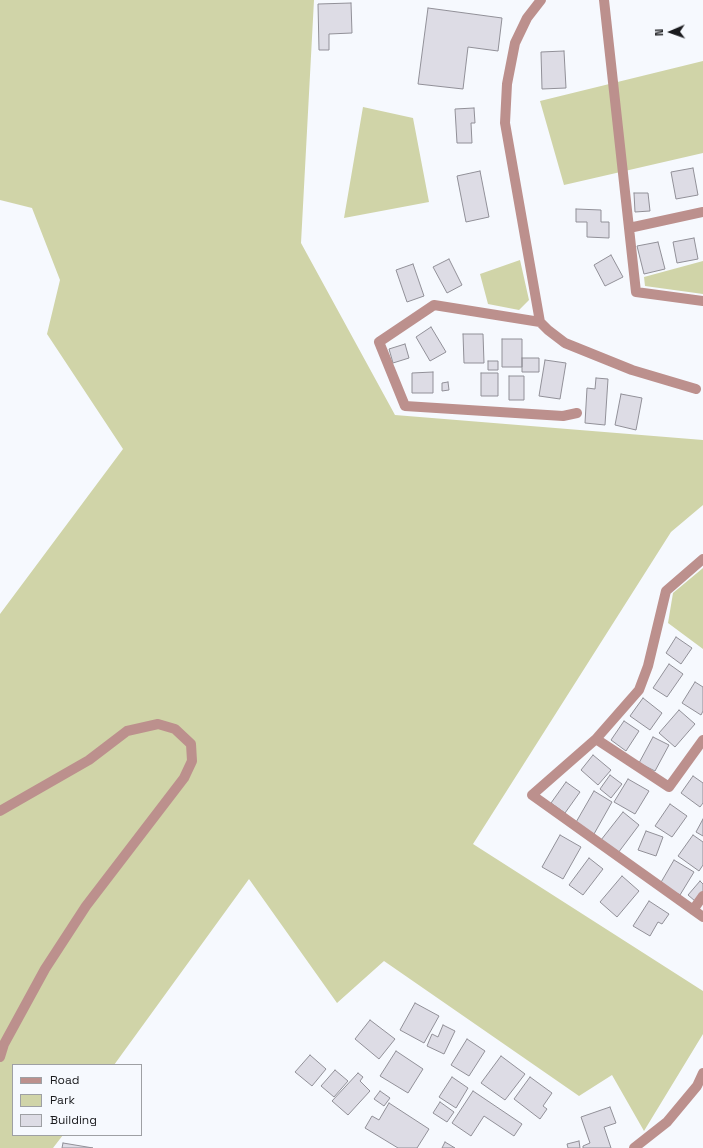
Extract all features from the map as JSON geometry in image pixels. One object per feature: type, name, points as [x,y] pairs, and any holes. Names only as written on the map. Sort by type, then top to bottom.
[{"type":"street","points":[[541,0],[527,18],[515,43],[507,84],[505,123],[540,322],[565,343],[632,370],[696,389]]},
{"type":"street","points":[[604,0],[636,292],[703,301]]},
{"type":"street","points":[[629,228],[703,212]]},
{"type":"street","points":[[540,322],[434,306],[379,342],[405,406],[563,416],[577,413]]},
{"type":"street","points":[[703,559],[666,591],[648,666],[639,690],[596,739],[532,795],[703,917]]},
{"type":"street","points":[[0,811],[89,760],[127,731],[158,724],[175,729],[190,744],[192,761],[184,778],[86,906],[45,969],[4,1044],[0,1057]]},
{"type":"street","points":[[596,739],[669,787],[703,740]]},
{"type":"street","points":[[693,910],[703,896]]},
{"type":"street","points":[[634,1148],[667,1122],[697,1086],[703,1073]]},
{"type":"green space","points":[[0,0],[314,0],[301,243],[395,415],[703,440],[703,505],[671,532],[473,844],[703,991],[703,1034],[644,1131],[612,1075],[579,1096],[384,961],[337,1003],[249,879],[115,1064],[12,1064],[12,1136],[62,1136],[53,1148],[0,1148],[0,614],[123,449],[47,334],[60,280],[32,208],[0,200]]},
{"type":"green space","points":[[703,61],[703,153],[564,185],[540,101]]},
{"type":"green space","points":[[363,107],[413,118],[429,202],[344,218]]},
{"type":"green space","points":[[520,260],[529,300],[519,310],[488,304],[480,274]]},
{"type":"green space","points":[[703,261],[703,294],[645,286],[644,277]]},
{"type":"green space","points":[[703,568],[703,649],[668,623],[673,593]]},
{"type":"building","points":[[351,3],[352,33],[329,34],[329,50],[319,50],[318,4]]},
{"type":"building","points":[[428,8],[502,18],[498,51],[468,47],[463,89],[418,84]]},
{"type":"building","points":[[564,51],[566,88],[542,89],[541,52]]},
{"type":"building","points":[[474,108],[475,123],[471,123],[472,143],[457,143],[455,109]]},
{"type":"building","points":[[693,168],[698,195],[676,199],[671,172]]},
{"type":"building","points":[[480,171],[489,217],[466,222],[457,176]]},
{"type":"building","points":[[634,193],[648,193],[650,211],[635,212]]},
{"type":"building","points":[[576,209],[601,210],[601,222],[609,222],[609,238],[587,237],[587,222],[576,222]]},
{"type":"building","points":[[694,238],[698,259],[677,263],[673,242]]},
{"type":"building","points":[[658,242],[665,269],[644,274],[637,246]]},
{"type":"building","points":[[611,255],[623,277],[605,286],[594,265]]},
{"type":"building","points":[[449,259],[462,285],[447,293],[433,267]]},
{"type":"building","points":[[413,264],[424,296],[407,302],[396,270]]},
{"type":"building","points":[[431,327],[446,352],[430,361],[416,337]]},
{"type":"building","points":[[463,334],[483,334],[484,363],[464,363]]},
{"type":"building","points":[[502,339],[522,339],[522,367],[502,367]]},
{"type":"building","points":[[405,344],[409,358],[393,363],[389,349]]},
{"type":"building","points":[[522,358],[539,358],[539,372],[522,372]]},
{"type":"building","points":[[545,360],[566,363],[560,399],[539,396]]},
{"type":"building","points":[[488,361],[498,361],[498,370],[488,370]]},
{"type":"building","points":[[433,372],[433,393],[412,393],[412,373]]},
{"type":"building","points":[[481,373],[498,373],[498,396],[481,396]]},
{"type":"building","points":[[509,376],[524,376],[524,400],[509,400]]},
{"type":"building","points":[[596,378],[608,379],[605,425],[585,423],[587,388],[595,389]]},
{"type":"building","points":[[448,382],[449,390],[442,391],[442,383]]},
{"type":"building","points":[[621,394],[642,398],[636,430],[615,425]]},
{"type":"building","points":[[676,637],[692,648],[681,664],[666,653]]},
{"type":"building","points":[[669,664],[683,674],[667,697],[653,688]]},
{"type":"building","points":[[695,682],[703,687],[703,711],[701,715],[682,703]]},
{"type":"building","points":[[643,698],[662,713],[650,730],[630,716]]},
{"type":"building","points":[[679,710],[695,724],[675,747],[659,733]]},
{"type":"building","points":[[624,721],[639,731],[626,751],[611,740]]},
{"type":"building","points":[[653,737],[669,745],[655,771],[639,763]]},
{"type":"building","points":[[593,755],[611,770],[598,785],[581,770]]},
{"type":"building","points":[[610,775],[622,784],[611,798],[600,789]]},
{"type":"building","points":[[693,776],[703,783],[703,803],[700,807],[681,793]]},
{"type":"building","points":[[628,779],[649,791],[635,814],[614,802]]},
{"type":"building","points":[[566,782],[580,792],[565,813],[551,803]]},
{"type":"building","points":[[594,791],[612,802],[594,834],[575,824]]},
{"type":"building","points":[[670,804],[687,816],[672,837],[655,826]]},
{"type":"building","points":[[623,812],[639,825],[618,853],[601,840]]},
{"type":"building","points":[[703,819],[703,836],[696,832]]},
{"type":"building","points":[[646,831],[663,837],[656,856],[638,850]]},
{"type":"building","points":[[560,835],[581,847],[563,879],[542,867]]},
{"type":"building","points":[[693,835],[703,842],[703,865],[699,871],[678,856]]},
{"type":"building","points":[[589,858],[603,869],[583,895],[569,885]]},
{"type":"building","points":[[674,860],[694,872],[680,895],[660,884]]},
{"type":"building","points":[[622,876],[639,891],[617,917],[600,902]]},
{"type":"building","points":[[700,881],[703,884],[703,892],[695,901],[688,895]]},
{"type":"building","points":[[649,901],[669,914],[662,924],[658,922],[650,936],[633,926]]},
{"type":"building","points":[[415,1003],[439,1016],[424,1043],[400,1030]]},
{"type":"building","points":[[370,1020],[395,1039],[379,1059],[355,1039]]},
{"type":"building","points":[[443,1025],[455,1031],[444,1054],[427,1046],[432,1034],[438,1037]]},
{"type":"building","points":[[467,1039],[485,1051],[469,1076],[451,1065]]},
{"type":"building","points":[[396,1051],[423,1069],[408,1093],[380,1076]]},
{"type":"building","points":[[310,1055],[326,1069],[312,1086],[295,1072]]},
{"type":"building","points":[[501,1056],[525,1074],[505,1100],[481,1083]]},
{"type":"building","points":[[335,1070],[348,1081],[334,1097],[321,1086]]},
{"type":"building","points":[[358,1073],[363,1077],[360,1081],[370,1091],[348,1115],[332,1101]]},
{"type":"building","points":[[452,1077],[468,1088],[456,1108],[439,1097]]},
{"type":"building","points":[[530,1077],[552,1093],[543,1106],[547,1109],[540,1119],[514,1099]]},
{"type":"building","points":[[380,1091],[390,1098],[384,1106],[374,1099]]},
{"type":"building","points":[[473,1091],[522,1124],[514,1136],[484,1116],[471,1136],[452,1123]]},
{"type":"building","points":[[440,1102],[454,1112],[447,1122],[433,1113]]},
{"type":"building","points":[[389,1103],[429,1129],[417,1148],[398,1148],[365,1128],[372,1116],[379,1120]]},
{"type":"building","points":[[610,1107],[616,1123],[604,1127],[611,1148],[583,1148],[583,1146],[590,1143],[581,1117]]},
{"type":"building","points":[[579,1141],[580,1148],[568,1148],[567,1144]]},
{"type":"building","points":[[445,1142],[455,1148],[442,1148]]},
{"type":"building","points":[[63,1143],[93,1148],[62,1148]]}]
